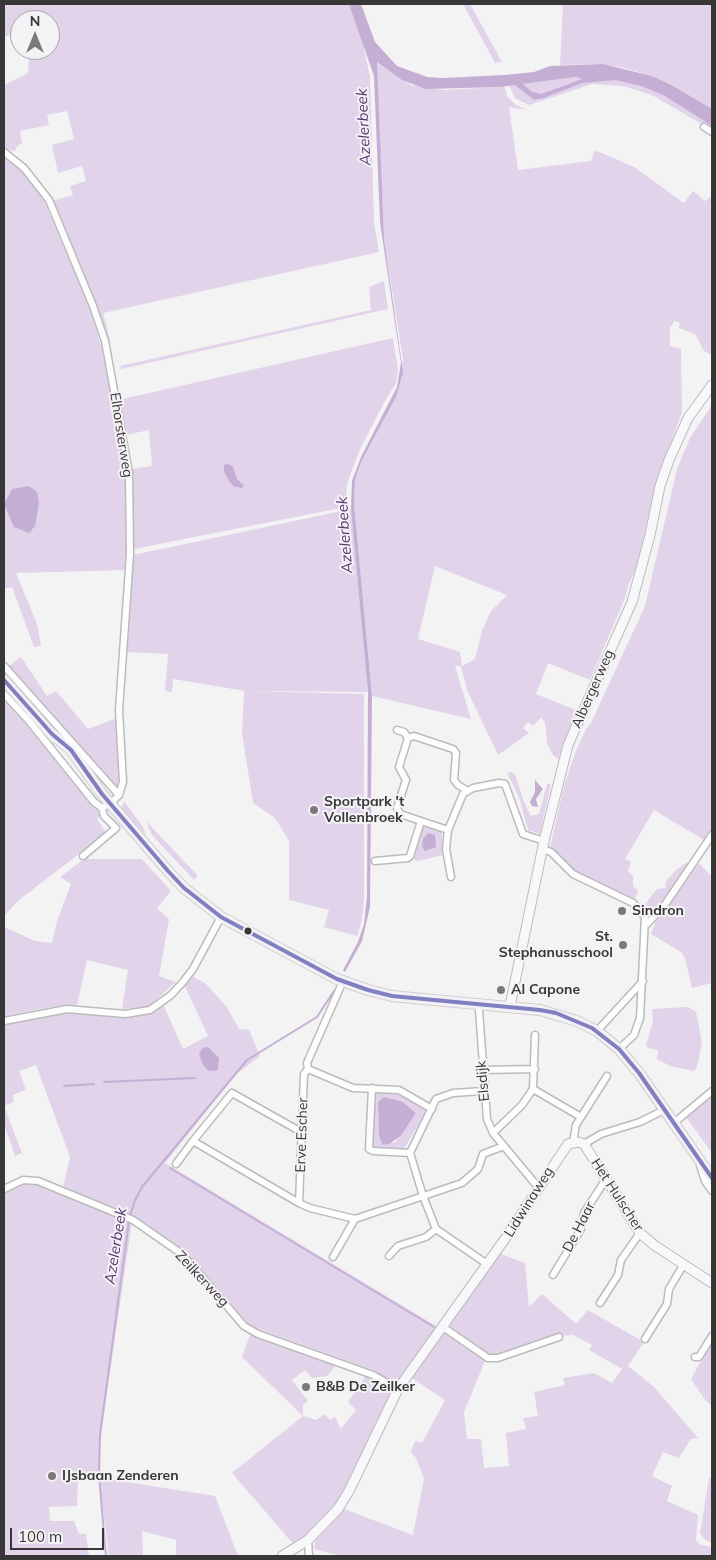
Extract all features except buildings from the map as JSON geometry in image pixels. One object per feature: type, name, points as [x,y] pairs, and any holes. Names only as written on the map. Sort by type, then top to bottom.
[{"type":"main road","points":[[4,680],[52,734],[71,750],[102,794],[106,806],[184,888],[221,916],[343,981],[392,996],[510,1006],[556,1013],[597,1031],[619,1049],[666,1109],[712,1178]]},
{"type":"main road","points":[[684,1135],[703,1155],[712,1170]]},
{"type":"street","points":[[704,127],[712,132]]},
{"type":"street","name":"Elhorsterweg","points":[[4,152],[24,168],[49,200],[96,314],[105,341],[121,419],[129,473],[130,554],[119,710],[123,772],[119,795]]},
{"type":"street","name":"Albergerweg","points":[[510,1006],[543,845],[568,745],[632,602],[650,535],[660,486],[669,460],[688,418],[712,385]]},
{"type":"street","points":[[4,666],[119,795],[106,806],[104,816],[116,828],[83,856]]},
{"type":"street","points":[[4,694],[29,721],[94,802],[106,806]]},
{"type":"street","points":[[397,730],[404,732],[408,738]]},
{"type":"street","points":[[408,738],[414,736],[453,749],[456,753],[454,780],[468,791]]},
{"type":"street","points":[[408,738],[399,766],[406,780],[397,808],[400,814],[448,830]]},
{"type":"street","points":[[451,877],[446,849],[448,830],[463,794],[499,783],[505,784],[523,834],[543,845],[573,874],[588,883],[633,903],[644,915],[646,924],[638,1029],[619,1049]]},
{"type":"street","points":[[375,861],[408,858],[422,821]]},
{"type":"street","points":[[646,924],[664,906],[712,835]]},
{"type":"street","points":[[4,1021],[67,1009],[125,1014],[150,1010],[171,995],[192,969],[221,916]]},
{"type":"street","name":"Erve Escher","points":[[299,1203],[304,1074],[308,1069],[307,1063],[343,981]]},
{"type":"street","points":[[597,1031],[642,981]]},
{"type":"street","name":"Elsdijk","points":[[479,1010],[487,1119],[494,1133],[538,1187]]},
{"type":"street","points":[[494,1133],[522,1105],[532,1089],[535,1069],[535,1035]]},
{"type":"street","points":[[308,1069],[353,1088],[399,1090],[432,1108]]},
{"type":"street","points":[[482,1070],[535,1069]]},
{"type":"street","name":"Lidwinaweg","points":[[282,1556],[308,1540],[331,1518],[349,1491],[398,1389],[487,1264],[564,1146],[573,1142],[576,1125],[607,1076]]},
{"type":"street","points":[[372,1088],[369,1149],[373,1152],[410,1152]]},
{"type":"street","points":[[532,1089],[581,1118]]},
{"type":"street","points":[[484,1091],[453,1092],[436,1099],[410,1152],[423,1196],[436,1229],[487,1264]]},
{"type":"street","points":[[675,1122],[712,1091]]},
{"type":"street","points":[[176,1164],[232,1093],[303,1133]]},
{"type":"street","points":[[584,1144],[602,1134],[640,1122],[666,1109]]},
{"type":"street","points":[[193,1141],[299,1203],[310,1208],[355,1219],[466,1181],[478,1170],[483,1154],[504,1146]]},
{"type":"street","name":"Het Hulscher","points":[[573,1142],[584,1144],[640,1233],[654,1245],[712,1283]]},
{"type":"street","points":[[700,1161],[700,1169],[712,1191]]},
{"type":"street","name":"De Haar","points":[[553,1275],[581,1229],[584,1213],[606,1179]]},
{"type":"street","name":"Zeilkerweg","points":[[4,1189],[23,1180],[38,1181],[131,1219],[178,1252],[192,1265],[244,1326],[258,1334],[373,1375],[398,1389]]},
{"type":"street","points":[[333,1257],[355,1219]]},
{"type":"street","points":[[389,1256],[398,1246],[426,1237],[436,1229]]},
{"type":"street","points":[[600,1303],[618,1275],[621,1260],[640,1233]]},
{"type":"street","points":[[645,1339],[667,1304],[670,1289],[684,1264]]},
{"type":"street","points":[[443,1327],[488,1358],[498,1358],[559,1338]]},
{"type":"street","points":[[695,1357],[699,1357],[712,1336]]},
{"type":"street","points":[[308,1540],[309,1556]]},
{"type":"shaded area","points":[[4,4],[349,4],[360,30],[370,77],[374,223],[379,252],[103,313],[110,339],[106,339],[90,292],[51,201],[73,195],[70,186],[86,181],[82,166],[58,173],[52,145],[74,139],[67,111],[47,115],[49,125],[20,131],[22,144],[18,145],[15,151],[4,149],[4,85],[28,73],[29,60],[60,60],[60,10],[10,10],[10,35],[4,37]]},
{"type":"shaded area","points":[[349,4],[361,4],[375,42],[397,66],[427,77],[504,75],[534,72],[550,66],[603,64],[652,76],[673,86],[712,109],[712,126],[663,95],[641,86],[615,80],[583,83],[534,100],[515,85],[426,89],[402,80],[377,62],[384,238],[403,372],[396,397],[361,462],[355,480],[354,504],[372,696],[370,907],[362,941],[345,972],[343,970],[358,942],[364,924],[367,896],[368,690],[351,509],[352,481],[361,457],[397,387],[401,363],[380,222],[374,76]],"holes":[[[576,77],[582,79],[541,94],[531,91],[523,84]]]},
{"type":"shaded area","points":[[463,4],[470,4],[502,62],[495,63]]},
{"type":"shaded area","points":[[563,4],[712,4],[712,109],[652,76],[621,67],[597,64],[560,65]]},
{"type":"shaded area","points":[[376,62],[411,85],[444,90],[500,87],[504,85],[507,96],[516,105],[527,110],[509,107],[518,170],[591,161],[594,152],[597,151],[634,167],[684,203],[693,191],[705,201],[712,196],[712,355],[704,351],[695,334],[679,328],[680,323],[674,321],[672,326],[670,326],[670,346],[681,349],[682,412],[660,473],[641,560],[628,585],[626,596],[590,680],[548,663],[536,694],[576,710],[558,759],[553,755],[547,743],[545,722],[541,718],[533,726],[528,722],[523,728],[529,733],[498,755],[467,690],[461,666],[455,666],[471,719],[372,696],[354,504],[355,480],[361,462],[396,397],[403,359],[384,238]],"holes":[[[435,566],[507,595],[491,611],[482,631],[475,659],[462,666],[460,652],[418,639]]]},
{"type":"shaded area","points":[[576,77],[582,79],[541,94],[531,91],[523,84]]},
{"type":"shaded area","points":[[598,80],[615,80],[641,86],[663,95],[712,126],[712,130],[652,95],[623,86],[592,84],[529,105],[515,98],[509,85],[515,85],[534,100],[538,100],[583,83]]},
{"type":"shaded area","points":[[4,155],[22,169],[42,196],[90,309],[101,346],[117,418],[128,505],[126,570],[16,573],[37,624],[41,646],[34,647],[12,587],[4,589]]},
{"type":"shaded area","points":[[384,281],[388,309],[121,369],[120,366],[371,310],[369,287]]},
{"type":"shaded area","points":[[393,338],[398,370],[396,383],[360,449],[347,484],[346,507],[134,549],[131,469],[152,466],[149,430],[126,435],[118,400]],"holes":[[[233,466],[237,479],[244,485],[239,488],[234,487],[224,472]]]},
{"type":"shaded area","points":[[712,405],[712,829],[706,841],[654,810],[625,859],[631,862],[628,871],[633,876],[633,886],[638,891],[635,899],[580,875],[550,847],[565,782],[576,751],[586,729],[591,723],[645,606],[677,469],[690,438]]},
{"type":"shaded area","points":[[224,465],[233,466],[237,479],[244,485],[242,488],[234,487],[229,481],[224,472]]},
{"type":"shaded area","points":[[29,486],[37,492],[39,503],[35,526],[29,533],[14,527],[4,504],[12,489]]},
{"type":"shaded area","points":[[351,509],[370,692],[245,691],[173,679],[172,692],[165,691],[168,654],[125,652],[133,555]]},
{"type":"shaded area","points":[[21,657],[47,696],[56,691],[88,729],[117,718],[120,790],[9,666]]},
{"type":"shaded area","name":"Sportpark 't Vollenbroek","points":[[244,691],[364,694],[364,901],[362,920],[357,936],[324,927],[329,910],[289,900],[289,841],[275,818],[253,803],[242,733]]},
{"type":"shaded area","points":[[4,700],[66,769],[102,813],[97,819],[105,834],[19,900],[4,916]]},
{"type":"shaded area","points":[[512,772],[515,775],[531,816],[539,814],[547,784],[551,784],[540,834],[528,830],[519,797],[507,773]]},
{"type":"shaded area","points":[[535,780],[543,789],[536,799],[538,807],[532,806],[530,802],[535,792]]},
{"type":"shaded area","points":[[124,801],[143,827],[146,835],[121,810]]},
{"type":"shaded area","points":[[146,821],[198,876],[194,880],[152,835]]},
{"type":"shaded area","points":[[426,825],[442,832],[443,855],[418,861],[411,858],[422,828]]},
{"type":"shaded area","points":[[428,833],[435,835],[436,847],[425,851],[422,846],[423,839]]},
{"type":"shaded area","points":[[694,858],[650,917],[644,906],[657,889],[666,888],[666,881],[677,869]]},
{"type":"shaded area","points":[[84,859],[142,859],[171,891],[157,908],[169,919],[159,976],[176,982],[148,1007],[122,1009],[128,970],[87,960],[77,1005],[50,1007],[4,1016],[4,927],[35,941],[52,943],[57,921],[71,884],[60,877]]},
{"type":"shaded area","points":[[699,863],[712,877],[712,983],[692,988],[685,958],[681,952],[651,934],[655,923]]},
{"type":"shaded area","points":[[190,975],[205,983],[226,1006],[239,1029],[249,1030],[260,1056],[234,1076],[165,1163],[438,1327],[398,1385],[373,1370],[250,1326],[195,1261],[147,1224],[116,1208],[63,1187],[70,1157],[36,1065],[19,1071],[26,1090],[13,1095],[14,1102],[4,1106],[4,1023],[70,1011],[143,1014],[163,1004],[183,1049],[208,1036],[184,984]]},
{"type":"shaded area","points":[[688,1007],[696,1012],[702,1043],[697,1067],[694,1071],[670,1066],[657,1059],[658,1050],[648,1048],[646,1045],[653,1021],[652,1009]]},
{"type":"shaded area","points":[[208,1047],[219,1058],[218,1070],[209,1071],[203,1065],[199,1053],[203,1048]]},
{"type":"shaded area","points":[[379,1092],[395,1093],[424,1106],[424,1116],[403,1150],[373,1148],[374,1098]],"holes":[[[378,1102],[403,1102],[416,1113],[401,1136],[394,1143],[379,1136]]]},
{"type":"shaded area","points":[[384,1097],[403,1102],[416,1113],[401,1136],[389,1144],[383,1145],[379,1136],[378,1102]]},
{"type":"shaded area","points":[[712,1097],[712,1153],[686,1117],[697,1105]]},
{"type":"shaded area","points":[[4,1106],[22,1153],[15,1156],[4,1124]]},
{"type":"shaded area","points":[[29,1181],[132,1222],[99,1447],[99,1475],[114,1480],[215,1496],[238,1556],[176,1556],[176,1540],[142,1531],[143,1556],[109,1556],[99,1476],[90,1475],[87,1476],[87,1479],[78,1480],[77,1506],[49,1507],[50,1521],[74,1521],[79,1534],[86,1534],[89,1556],[4,1556],[4,1192],[14,1185]]},
{"type":"shaded area","points":[[498,1253],[525,1263],[529,1307],[542,1294],[576,1324],[588,1310],[644,1342],[628,1366],[654,1387],[698,1438],[691,1439],[679,1458],[663,1452],[652,1476],[672,1486],[667,1501],[698,1515],[696,1540],[701,1545],[712,1547],[712,1556],[341,1556],[314,1549],[316,1538],[344,1509],[413,1535],[424,1479],[416,1458],[411,1452],[415,1441],[422,1443],[445,1400],[412,1378],[444,1331],[485,1361],[464,1412],[467,1439],[481,1439],[484,1468],[509,1466],[506,1433],[526,1429],[523,1418],[538,1416],[534,1392],[565,1385],[563,1378],[594,1373],[612,1383],[622,1369],[589,1350],[592,1345],[573,1335],[546,1337],[493,1357],[448,1325]]},
{"type":"shaded area","points":[[250,1335],[336,1365],[327,1376],[312,1378],[305,1370],[292,1380],[308,1401],[303,1405],[303,1416],[242,1357]]},
{"type":"shaded area","points":[[712,1341],[712,1406],[706,1401],[691,1379]]},
{"type":"shaded area","points":[[366,1376],[394,1391],[343,1493],[329,1516],[295,1546],[232,1473],[303,1416],[316,1420],[325,1414],[330,1420],[335,1417],[341,1429],[356,1410],[348,1402]]},
{"type":"shaded area","points":[[709,1478],[712,1480],[712,1543],[704,1539],[700,1533]]},
{"type":"waterway","name":"Azelerbeek","points":[[130,1216],[142,1187],[247,1060],[317,1017],[334,991]]},
{"type":"waterway","points":[[104,1082],[195,1078]]},
{"type":"waterway","points":[[64,1086],[94,1084]]},
{"type":"waterway","points":[[170,1168],[434,1327]]},
{"type":"waterway","name":"Azelerbeek","points":[[106,1556],[99,1475],[100,1435],[129,1221]]},
{"type":"transit line","points":[[4,680],[52,734],[71,750],[102,794],[168,871],[184,888],[221,917],[337,979],[368,990],[392,996],[540,1010],[556,1013],[592,1028],[619,1049],[639,1073],[712,1178]]},
{"type":"place","name":"Sportpark 't Vollenbroek","points":[[314,810]]},
{"type":"place","name":"Sindron","points":[[622,911]]},
{"type":"place","name":"St. Stephanusschool","points":[[623,945]]},
{"type":"place","name":"Al Capone","points":[[501,990]]},
{"type":"place","name":"B&B De Zeilker","points":[[306,1387]]},
{"type":"place","name":"IJsbaan Zenderen","points":[[52,1476]]}]
